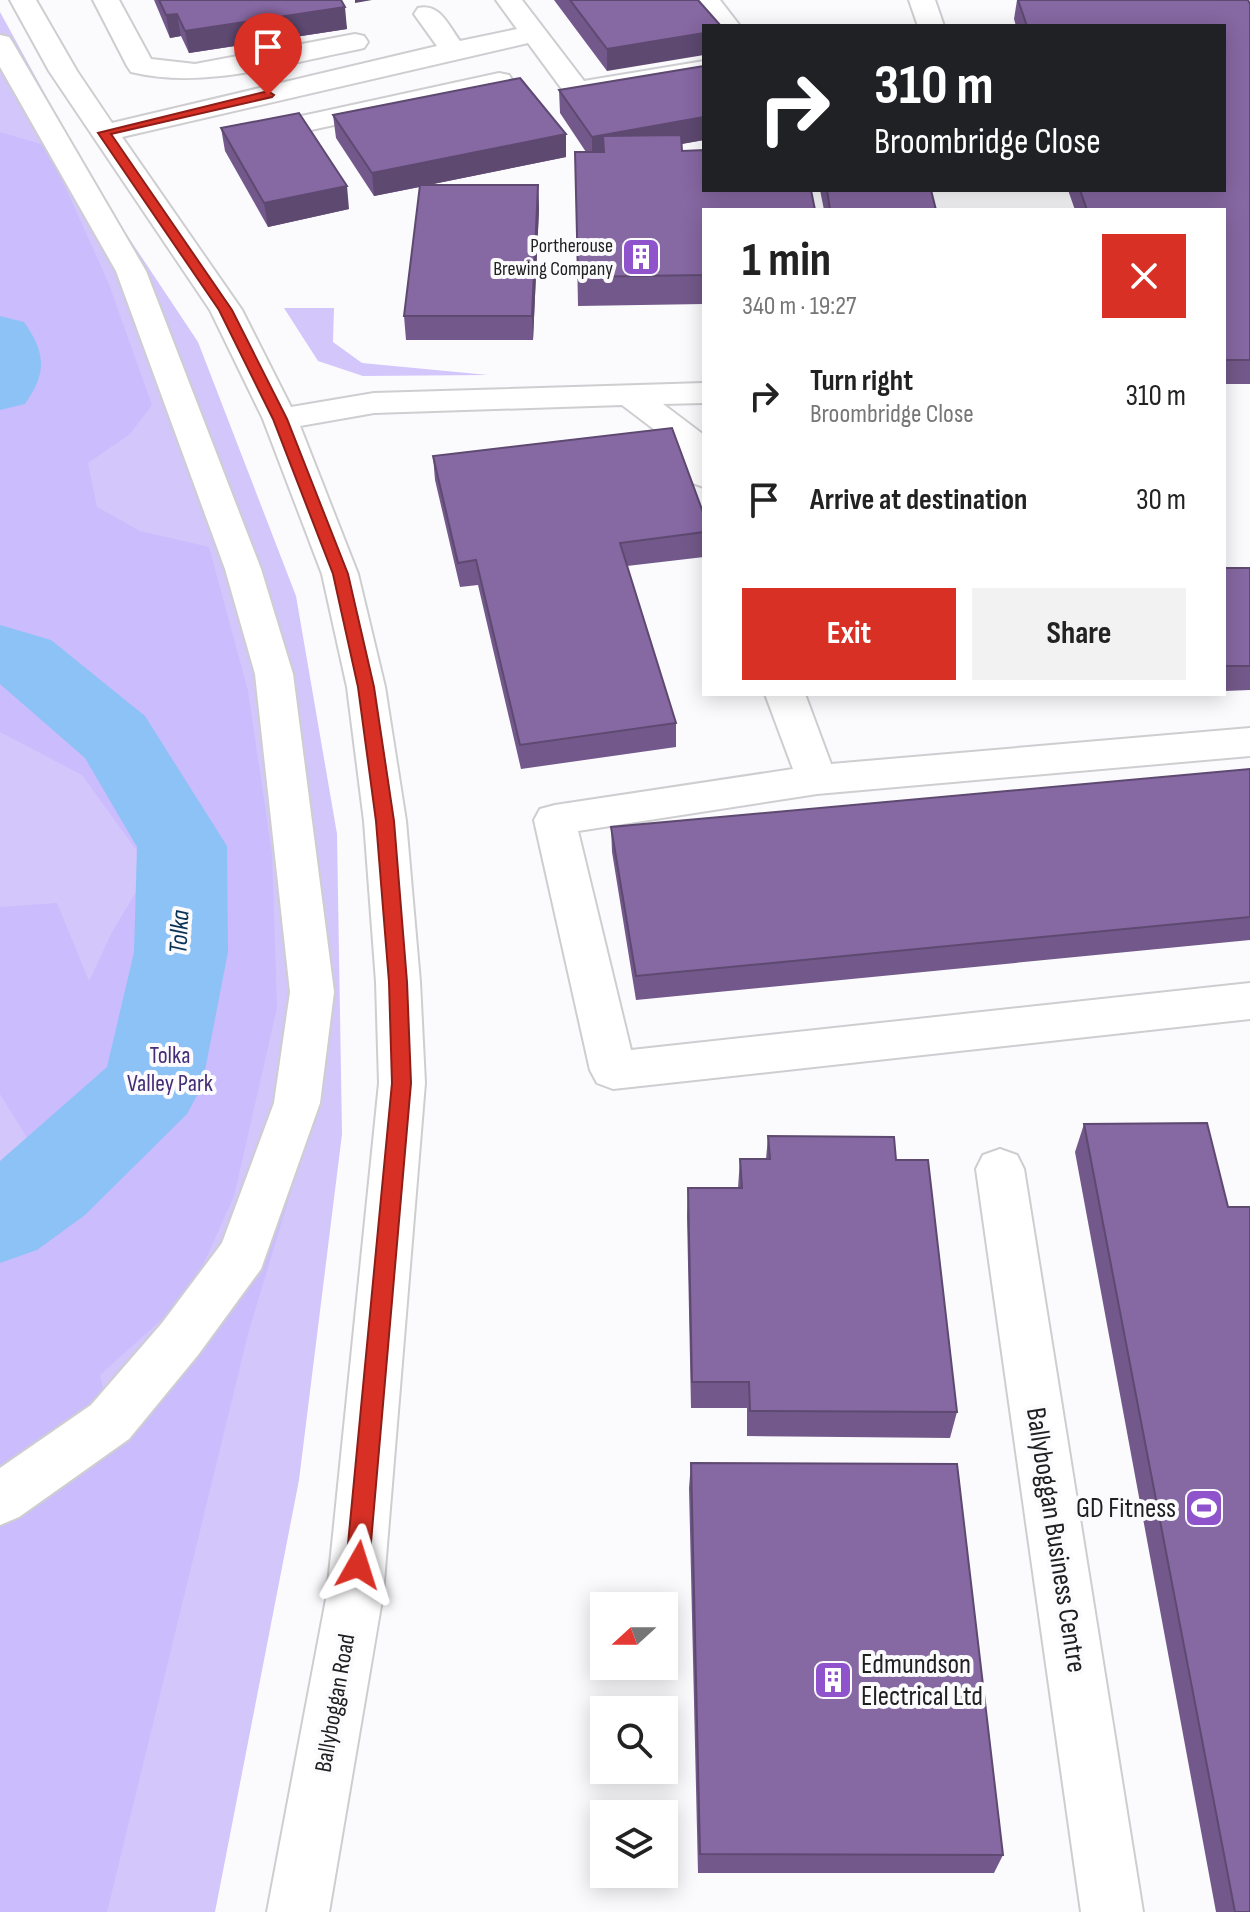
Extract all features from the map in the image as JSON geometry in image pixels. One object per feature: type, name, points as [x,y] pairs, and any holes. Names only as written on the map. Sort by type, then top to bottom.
[{"type":"street","name":"Ballyboggan Road","points":[[23,0],[63,71],[226,310],[280,419],[340,574],[366,687],[385,821],[398,982],[402,1083],[355,1594],[298,1912]]},
{"type":"street","points":[[106,0],[141,66],[195,72],[355,42]]},
{"type":"street","points":[[509,0],[577,90],[702,69]]},
{"type":"street","points":[[706,0],[725,24]]},
{"type":"street","points":[[922,0],[930,24]]},
{"type":"street","points":[[427,14],[453,50]]},
{"type":"street","points":[[104,133],[228,115],[389,65],[532,34]]},
{"type":"street","points":[[0,43],[131,271],[243,569],[274,674],[312,992],[297,1103],[243,1254],[180,1339],[110,1422],[0,1499]]},
{"type":"street","points":[[389,65],[417,106]]},
{"type":"street","points":[[195,72],[228,115]]},
{"type":"street","points":[[311,122],[417,106],[499,81]]},
{"type":"street","points":[[280,419],[374,403],[702,393]]},
{"type":"street","points":[[629,395],[691,441],[702,471]]},
{"type":"street","points":[[786,696],[817,780]]},
{"type":"street","points":[[1250,742],[817,780],[555,820],[613,1070],[1250,1001]]},
{"type":"street","name":"Ballyboggan Business Centre","points":[[1000,1169],[1112,1912]]},
{"type":"green space","name":"Tolka Valley Park","points":[[0,12],[101,196],[198,342],[296,596],[337,834],[342,1134],[299,1480],[215,1912],[0,1912]]},
{"type":"green space","name":"Tolka Valley Park","points":[[0,132],[47,146],[108,282],[152,405],[130,434],[88,463],[97,507],[140,531],[209,547],[248,691],[272,854],[277,1008],[234,1196],[190,1294],[100,1375],[110,1422],[142,1421],[293,1184],[248,1334],[107,1912],[0,1912],[0,1166],[29,1141],[0,1094],[0,907],[57,903],[89,981],[112,932],[150,869],[82,775],[0,732]]},
{"type":"green space","points":[[284,308],[334,308],[333,342],[362,363],[488,375],[363,376],[318,361]]},
{"type":"building","points":[[159,0],[341,0],[345,7],[185,31],[177,14],[166,15]]},
{"type":"building","points":[[570,0],[698,0],[719,24],[702,24],[702,33],[607,49]]},
{"type":"building","points":[[1018,0],[1248,0],[1250,360],[1226,360],[1226,208],[1086,208],[1081,192],[1226,192],[1226,24],[1026,24]]},
{"type":"building","points":[[702,66],[702,117],[592,137],[559,90]]},
{"type":"building","points":[[520,78],[566,134],[372,173],[333,115]]},
{"type":"building","points":[[299,113],[347,186],[264,203],[221,128]]},
{"type":"building","name":"Portherouse Brewing Company","points":[[681,135],[682,151],[702,150],[702,192],[811,192],[815,208],[702,208],[702,275],[578,277],[575,152],[604,152],[603,136]]},
{"type":"building","points":[[420,185],[538,185],[532,316],[404,316]]},
{"type":"building","points":[[827,192],[932,192],[936,208],[830,208]]},
{"type":"building","points":[[672,428],[702,510],[702,532],[620,543],[676,723],[520,745],[476,560],[458,563],[433,456]]},
{"type":"building","points":[[1226,568],[1250,568],[1250,666],[1226,666]]},
{"type":"building","points":[[1250,769],[1250,917],[636,976],[611,827]]},
{"type":"building","points":[[1207,1123],[1228,1207],[1250,1207],[1250,1912],[1235,1912],[1084,1124]]},
{"type":"building","points":[[768,1136],[894,1137],[896,1160],[928,1160],[957,1412],[750,1411],[749,1382],[692,1382],[688,1188],[742,1188],[740,1159],[770,1159]]},
{"type":"building","name":"Edmundson Electrical Ltd","points":[[691,1463],[957,1464],[1003,1855],[700,1854]]},
{"type":"waterway","name":"Tolka","points":[[0,337],[8,365],[0,389]]},
{"type":"waterway","name":"Tolka","points":[[0,652],[22,659],[115,737],[182,846],[181,952],[152,1086],[48,1184],[0,1218]]},
{"type":"waterway","points":[[0,1189],[48,1184]]},
{"type":"place","name":"Portherouse Brewing Company","points":[[641,257]]},
{"type":"place","name":"GD Fitness","points":[[1204,1508]]},
{"type":"place","name":"Edmundson Electrical Ltd","points":[[833,1680]]},
{"type":"route","points":[[268,95],[104,133],[226,310],[280,419],[340,574],[366,687],[385,821],[398,982],[402,1083],[358,1565]]}]
